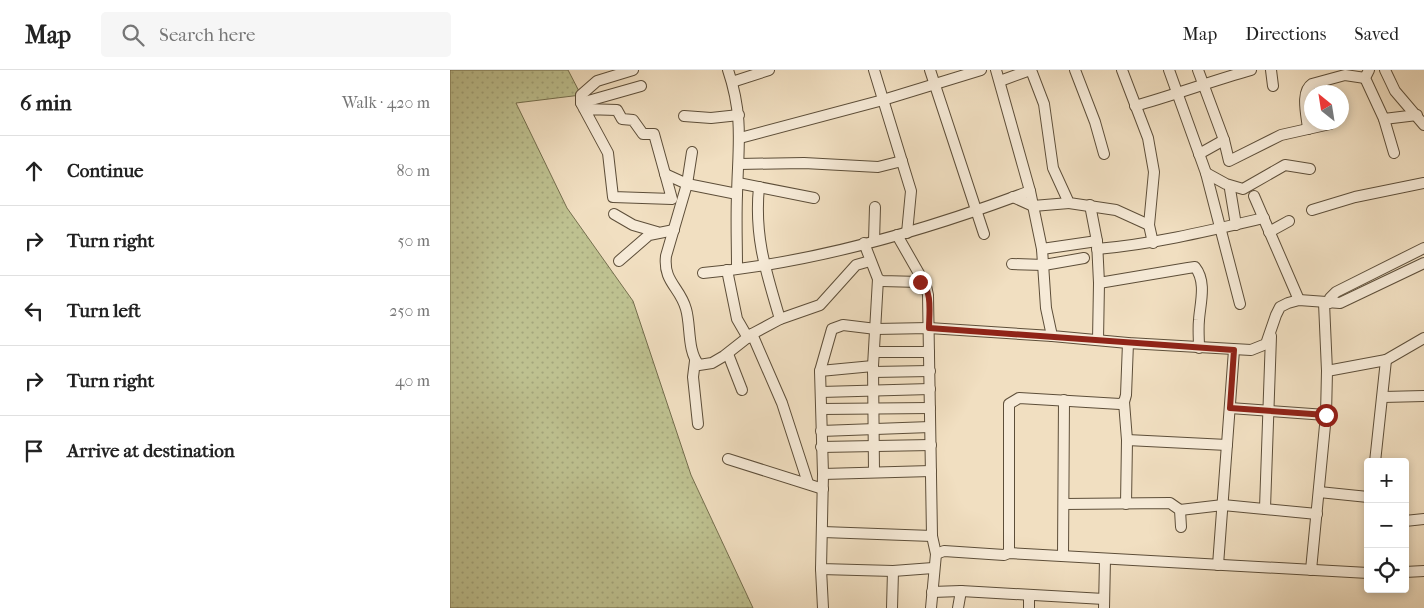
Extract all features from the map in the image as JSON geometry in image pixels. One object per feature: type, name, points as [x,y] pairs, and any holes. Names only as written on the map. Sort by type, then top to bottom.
[{"type":"street","points":[[583,106],[617,110],[622,119],[633,120],[643,134],[654,134],[672,199],[614,197],[608,153],[583,106],[581,95],[597,81],[633,70]]},
{"type":"street","points":[[728,70],[737,96],[740,138],[732,269],[737,319],[750,336],[782,402],[808,483]]},
{"type":"street","points":[[732,82],[769,70]]},
{"type":"street","points":[[874,70],[911,191],[902,234],[928,295],[932,536],[936,554],[933,568],[931,608]]},
{"type":"street","points":[[930,70],[984,234]]},
{"type":"street","points":[[740,138],[883,100],[981,70]]},
{"type":"street","points":[[996,70],[1030,191],[1042,249],[1046,308],[1052,336]]},
{"type":"street","points":[[1000,82],[1030,70],[1044,104],[1053,168],[1069,203]]},
{"type":"street","points":[[1075,70],[1095,122],[1104,154]]},
{"type":"street","points":[[1122,70],[1148,138],[1154,172],[1149,225],[1153,243]]},
{"type":"street","points":[[1168,70],[1206,173],[1240,304]]},
{"type":"street","points":[[1198,70],[1224,140],[1229,161],[1281,135],[1304,130]]},
{"type":"street","points":[[1135,106],[1177,94],[1202,83],[1251,70]]},
{"type":"street","points":[[1271,70],[1273,86]]},
{"type":"street","points":[[1385,70],[1395,91],[1424,125]]},
{"type":"street","points":[[1311,85],[1345,75],[1367,74],[1384,119],[1394,153]]},
{"type":"street","points":[[583,106],[641,86]]},
{"type":"street","points":[[684,116],[711,118],[738,115]]},
{"type":"street","points":[[1384,119],[1417,115]]},
{"type":"street","points":[[1199,154],[1224,140]]},
{"type":"street","points":[[692,152],[688,184],[665,268],[686,308],[695,361],[693,377],[698,424]]},
{"type":"street","points":[[739,164],[804,163],[878,167],[902,161]]},
{"type":"street","points":[[1206,173],[1226,184],[1243,189],[1285,165],[1310,169]]},
{"type":"street","points":[[665,174],[688,184],[737,194]]},
{"type":"street","points":[[1312,210],[1355,197],[1424,182]]},
{"type":"street","points":[[738,183],[814,198]]},
{"type":"street","points":[[759,187],[756,216],[763,265],[780,319]]},
{"type":"street","points":[[1230,189],[1236,225]]},
{"type":"street","points":[[703,273],[763,265],[902,234],[977,211],[1030,191]]},
{"type":"street","points":[[1254,196],[1299,300]]},
{"type":"street","points":[[1013,197],[1033,206],[1069,203],[1116,210],[1149,225]]},
{"type":"street","points":[[1090,205],[1097,245],[1099,284],[1098,340]]},
{"type":"street","points":[[874,472],[873,369],[878,279],[870,261],[869,242],[875,207]]},
{"type":"street","points":[[614,214],[633,226],[657,232]]},
{"type":"street","points":[[1042,249],[1153,243],[1221,230],[1264,218]]},
{"type":"street","points":[[1269,232],[1289,222]]},
{"type":"street","points":[[619,261],[641,240],[657,232],[674,230]]},
{"type":"street","points":[[1311,570],[1326,415],[1326,303],[1336,292],[1424,248]]},
{"type":"street","points":[[823,608],[820,431],[822,409],[820,371],[829,336],[835,327],[843,325],[876,329],[929,328],[1199,348],[1251,350],[1266,344],[1280,307],[1299,300],[1340,303],[1421,264],[1413,253]]},
{"type":"street","points":[[1012,264],[1044,265],[1084,258]]},
{"type":"street","points":[[695,361],[699,365],[704,365],[728,354],[750,336],[780,319],[820,305],[856,265],[870,261]]},
{"type":"street","points":[[1099,284],[1195,267],[1198,271],[1202,307],[1199,319],[1199,348]]},
{"type":"street","points":[[878,279],[882,282],[920,282],[924,284]]},
{"type":"street","points":[[1265,508],[1272,332]]},
{"type":"street","points":[[1327,371],[1386,360],[1424,338]]},
{"type":"street","points":[[1126,504],[1127,440],[1124,402],[1126,395],[1128,343]]},
{"type":"street","points":[[1218,565],[1234,350]]},
{"type":"street","points":[[874,352],[929,352]]},
{"type":"street","points":[[728,354],[742,390]]},
{"type":"street","points":[[1375,458],[1386,360]]},
{"type":"street","points":[[820,371],[873,369],[930,371]]},
{"type":"street","points":[[821,392],[930,389]]},
{"type":"street","points":[[1383,396],[1424,396]]},
{"type":"street","points":[[1009,553],[1008,404],[1019,398],[1120,404],[1124,402]]},
{"type":"street","points":[[1063,556],[1064,400]]},
{"type":"street","points":[[822,409],[930,408]]},
{"type":"street","points":[[1230,408],[1270,409],[1326,415]]},
{"type":"street","points":[[820,431],[930,427]]},
{"type":"street","points":[[1127,440],[1227,445]]},
{"type":"street","points":[[821,447],[931,446]]},
{"type":"street","points":[[728,459],[822,489]]},
{"type":"street","points":[[822,474],[931,471]]},
{"type":"street","points":[[1319,492],[1364,497]]},
{"type":"street","points":[[1064,504],[1170,503],[1180,510],[1223,505],[1317,514]]},
{"type":"street","points":[[1180,510],[1181,527]]},
{"type":"street","points":[[1409,521],[1424,519]]},
{"type":"street","points":[[823,532],[932,536]]},
{"type":"street","points":[[936,554],[944,551],[1004,555],[1009,553],[1364,573]]},
{"type":"street","points":[[932,592],[961,591],[1029,595],[1104,604],[1105,559]]},
{"type":"street","points":[[821,570],[933,568]]},
{"type":"street","points":[[892,608],[893,570]]},
{"type":"street","points":[[1409,572],[1424,571]]},
{"type":"street","points":[[958,608],[961,591]]},
{"type":"street","points":[[1029,595],[1029,608]]},
{"type":"green space","points":[[450,70],[568,70],[581,95],[516,103],[567,208],[633,301],[691,475],[753,608],[450,608]]},
{"type":"route","points":[[920,282],[926,286],[928,295],[929,328],[1234,350],[1230,408],[1270,409],[1326,415]]}]
